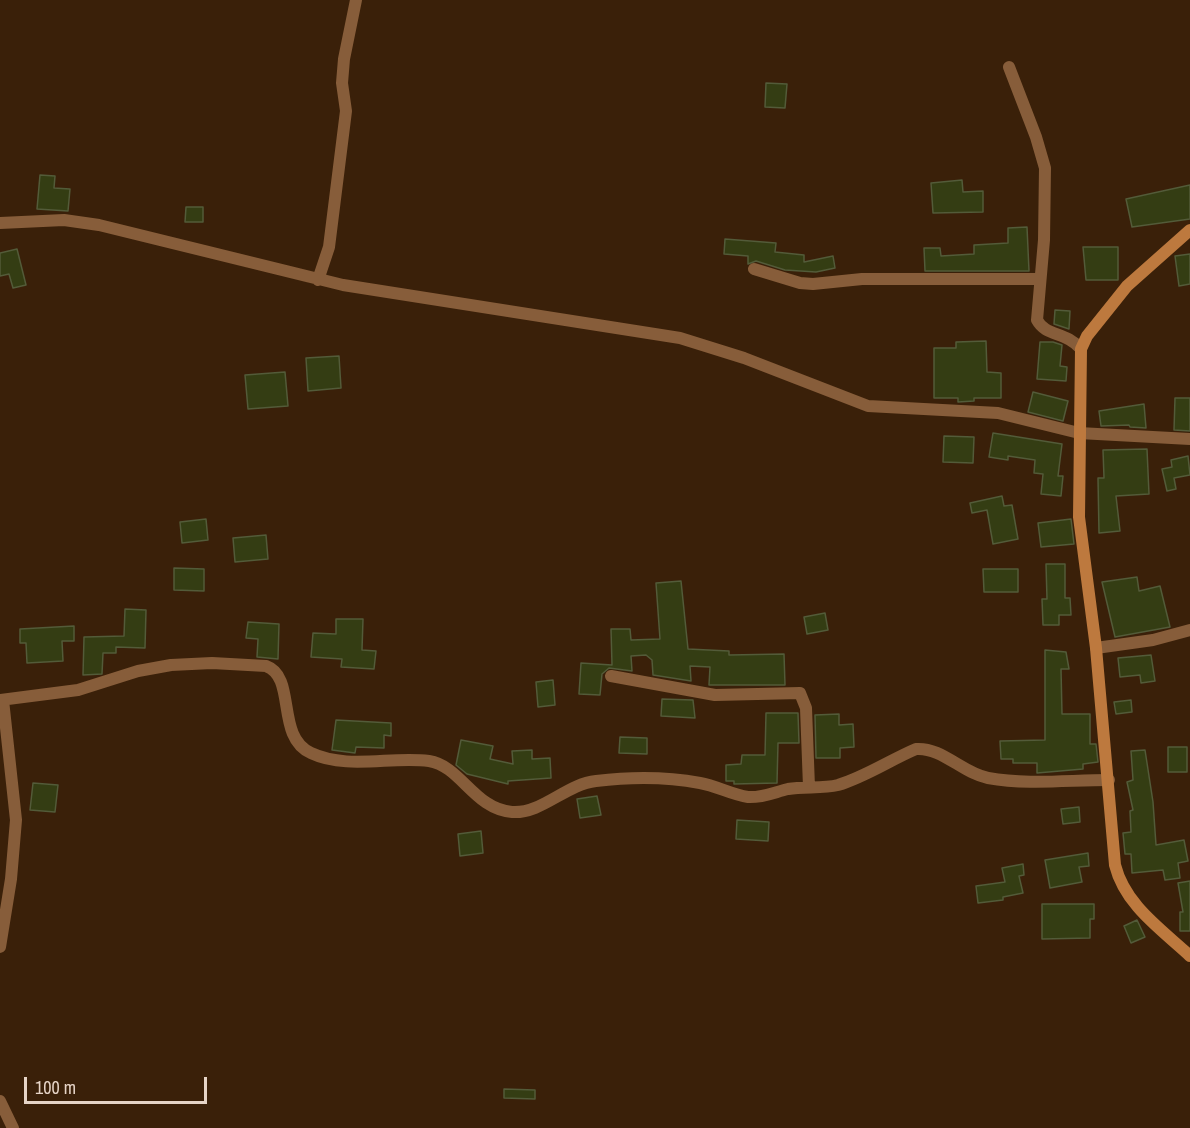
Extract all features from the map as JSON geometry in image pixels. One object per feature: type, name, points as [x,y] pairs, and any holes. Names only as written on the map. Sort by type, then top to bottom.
[{"type":"street","points":[[318,280],[329,247],[346,111],[342,83],[344,59],[356,0]]},
{"type":"street","points":[[1009,68],[1039,146],[1045,168],[1044,240],[1036,312],[1040,326],[1046,331],[1070,338],[1081,349]]},
{"type":"street","points":[[0,222],[64,220],[99,225],[318,280],[497,311],[680,338],[744,358],[868,406],[894,410],[950,409],[998,414],[1078,433],[1190,439]]},
{"type":"street","points":[[1190,230],[1127,286],[1087,336],[1081,349],[1078,433],[1079,518],[1096,648],[1115,866],[1119,881],[1142,912],[1190,956]]},
{"type":"street","points":[[754,269],[800,283],[813,284],[874,279],[1039,279]]},
{"type":"street","points":[[1096,648],[1153,640],[1190,630]]},
{"type":"street","points":[[0,947],[11,879],[16,820],[2,700],[78,690],[138,671],[171,665],[253,664],[273,669],[281,679],[288,719],[297,740],[309,752],[357,761],[434,762],[450,772],[470,792],[499,809],[513,812],[525,810],[575,786],[609,780],[693,782],[749,797],[839,784],[906,754],[926,749],[973,774],[991,778],[1036,782],[1109,780]]},
{"type":"street","points":[[610,676],[715,695],[800,693],[806,708],[809,787]]},
{"type":"street","points":[[0,1101],[13,1128]]},
{"type":"building","points":[[766,83],[787,84],[785,108],[765,107]]},
{"type":"building","points":[[40,175],[55,176],[54,188],[70,189],[68,211],[37,209]]},
{"type":"building","points":[[962,180],[963,192],[983,191],[983,212],[933,213],[931,183]]},
{"type":"building","points":[[1190,185],[1190,219],[1132,227],[1126,199]]},
{"type":"building","points":[[186,207],[203,207],[203,222],[185,222]]},
{"type":"building","points":[[1027,227],[1029,271],[925,271],[924,248],[940,248],[941,256],[974,254],[974,245],[1008,243],[1008,228]]},
{"type":"building","points":[[725,239],[776,243],[775,252],[804,255],[804,262],[833,256],[835,268],[816,272],[785,270],[756,261],[748,264],[748,256],[724,254]]},
{"type":"building","points":[[1083,247],[1118,247],[1118,280],[1086,280]]},
{"type":"building","points":[[17,249],[26,285],[13,288],[9,274],[0,276],[0,253]]},
{"type":"building","points":[[1190,254],[1190,284],[1179,286],[1175,256]]},
{"type":"building","points":[[1055,310],[1070,311],[1069,329],[1054,324]]},
{"type":"building","points":[[986,341],[987,372],[1001,373],[1001,398],[974,398],[974,401],[958,402],[958,398],[934,398],[934,348],[956,348],[956,342]]},
{"type":"building","points":[[1040,342],[1062,345],[1060,366],[1067,367],[1066,381],[1037,379]]},
{"type":"building","points":[[339,356],[341,388],[308,391],[306,358]]},
{"type":"building","points":[[285,372],[288,406],[248,409],[245,375]]},
{"type":"building","points":[[1033,392],[1068,401],[1063,421],[1028,412]]},
{"type":"building","points":[[1175,398],[1190,398],[1190,431],[1174,430]]},
{"type":"building","points":[[1144,404],[1146,428],[1129,425],[1101,426],[1099,411]]},
{"type":"building","points":[[993,433],[1062,444],[1058,476],[1063,476],[1061,496],[1041,494],[1043,474],[1034,473],[1035,460],[1008,456],[1008,460],[989,457]]},
{"type":"building","points":[[944,436],[974,437],[973,463],[943,462]]},
{"type":"building","points":[[1147,449],[1149,494],[1116,496],[1120,531],[1099,533],[1098,478],[1104,478],[1103,450]]},
{"type":"building","points":[[1188,456],[1190,475],[1174,478],[1176,489],[1167,491],[1162,469],[1172,467],[1171,460]]},
{"type":"building","points":[[1002,496],[1004,506],[1012,505],[1018,539],[993,544],[987,510],[972,513],[970,503]]},
{"type":"building","points":[[206,519],[208,540],[182,543],[180,522]]},
{"type":"building","points":[[1071,519],[1074,544],[1041,547],[1038,523]]},
{"type":"building","points":[[266,535],[268,559],[235,562],[233,538]]},
{"type":"building","points":[[1046,564],[1065,564],[1065,598],[1070,598],[1071,615],[1059,615],[1059,625],[1043,625],[1042,599],[1047,599]]},
{"type":"building","points":[[174,568],[204,569],[204,591],[174,590]]},
{"type":"building","points":[[983,569],[1018,569],[1018,592],[984,592]]},
{"type":"building","points":[[1137,577],[1139,591],[1160,586],[1170,627],[1115,637],[1102,582]]},
{"type":"building","points":[[681,581],[688,649],[729,651],[729,655],[784,654],[785,685],[709,685],[710,667],[690,666],[691,681],[653,675],[652,660],[646,655],[631,656],[632,671],[609,668],[602,674],[600,695],[579,694],[581,663],[612,665],[611,629],[630,629],[631,640],[660,639],[656,583]]},
{"type":"building","points":[[125,609],[146,610],[145,648],[116,647],[116,653],[103,653],[102,674],[83,675],[84,637],[124,636]]},
{"type":"building","points":[[825,613],[828,630],[807,634],[804,617]]},
{"type":"building","points":[[336,619],[363,619],[362,650],[376,651],[374,669],[341,667],[342,659],[311,657],[313,633],[336,634]]},
{"type":"building","points":[[248,622],[279,624],[278,659],[257,657],[258,639],[246,638]]},
{"type":"building","points":[[74,626],[74,641],[62,641],[63,661],[27,663],[26,643],[20,643],[20,629]]},
{"type":"building","points":[[1045,650],[1066,652],[1069,669],[1061,669],[1062,714],[1090,714],[1090,744],[1096,744],[1098,762],[1083,764],[1083,769],[1037,773],[1037,763],[1013,763],[1013,759],[1001,759],[1000,741],[1045,740]]},
{"type":"building","points":[[1151,655],[1155,681],[1141,683],[1140,675],[1120,677],[1118,658]]},
{"type":"building","points":[[553,680],[555,705],[538,707],[536,682]]},
{"type":"building","points":[[662,699],[693,700],[695,718],[661,716]]},
{"type":"building","points":[[1131,700],[1132,712],[1116,714],[1114,702]]},
{"type":"building","points":[[766,713],[798,713],[799,743],[778,743],[777,783],[734,784],[734,781],[726,781],[726,765],[741,764],[742,755],[765,755]]},
{"type":"building","points":[[839,714],[839,725],[853,724],[854,747],[840,748],[840,758],[816,758],[815,715]]},
{"type":"building","points":[[336,720],[391,723],[391,736],[384,735],[384,748],[356,747],[355,753],[332,750]]},
{"type":"building","points":[[620,737],[647,738],[647,754],[619,753]]},
{"type":"building","points":[[461,740],[493,746],[490,759],[513,764],[512,751],[532,750],[532,759],[550,758],[551,778],[508,781],[508,784],[467,774],[456,765]]},
{"type":"building","points":[[1168,747],[1187,747],[1187,772],[1168,772]]},
{"type":"building","points":[[1145,750],[1153,802],[1156,845],[1184,840],[1188,861],[1178,863],[1180,878],[1165,880],[1163,870],[1132,873],[1131,854],[1125,854],[1123,833],[1131,832],[1130,811],[1133,810],[1127,782],[1133,780],[1131,751]]},
{"type":"building","points":[[33,783],[58,785],[55,812],[30,810]]},
{"type":"building","points":[[597,796],[601,815],[580,818],[577,799]]},
{"type":"building","points":[[1079,807],[1080,822],[1063,824],[1061,809]]},
{"type":"building","points":[[737,820],[769,822],[768,841],[736,839]]},
{"type":"building","points":[[481,831],[483,853],[460,856],[458,834]]},
{"type":"building","points":[[1088,853],[1089,866],[1079,867],[1082,882],[1050,888],[1045,860]]},
{"type":"building","points":[[1023,864],[1024,875],[1019,876],[1023,893],[1003,897],[1003,900],[978,903],[976,886],[1005,882],[1002,868]]},
{"type":"building","points":[[1190,881],[1190,931],[1180,931],[1180,912],[1183,912],[1178,883]]},
{"type":"building","points":[[1042,904],[1094,904],[1094,919],[1090,919],[1090,938],[1042,939]]},
{"type":"building","points":[[1137,920],[1145,937],[1131,943],[1124,926]]},
{"type":"building","points":[[504,1089],[535,1090],[535,1099],[504,1098]]}]
